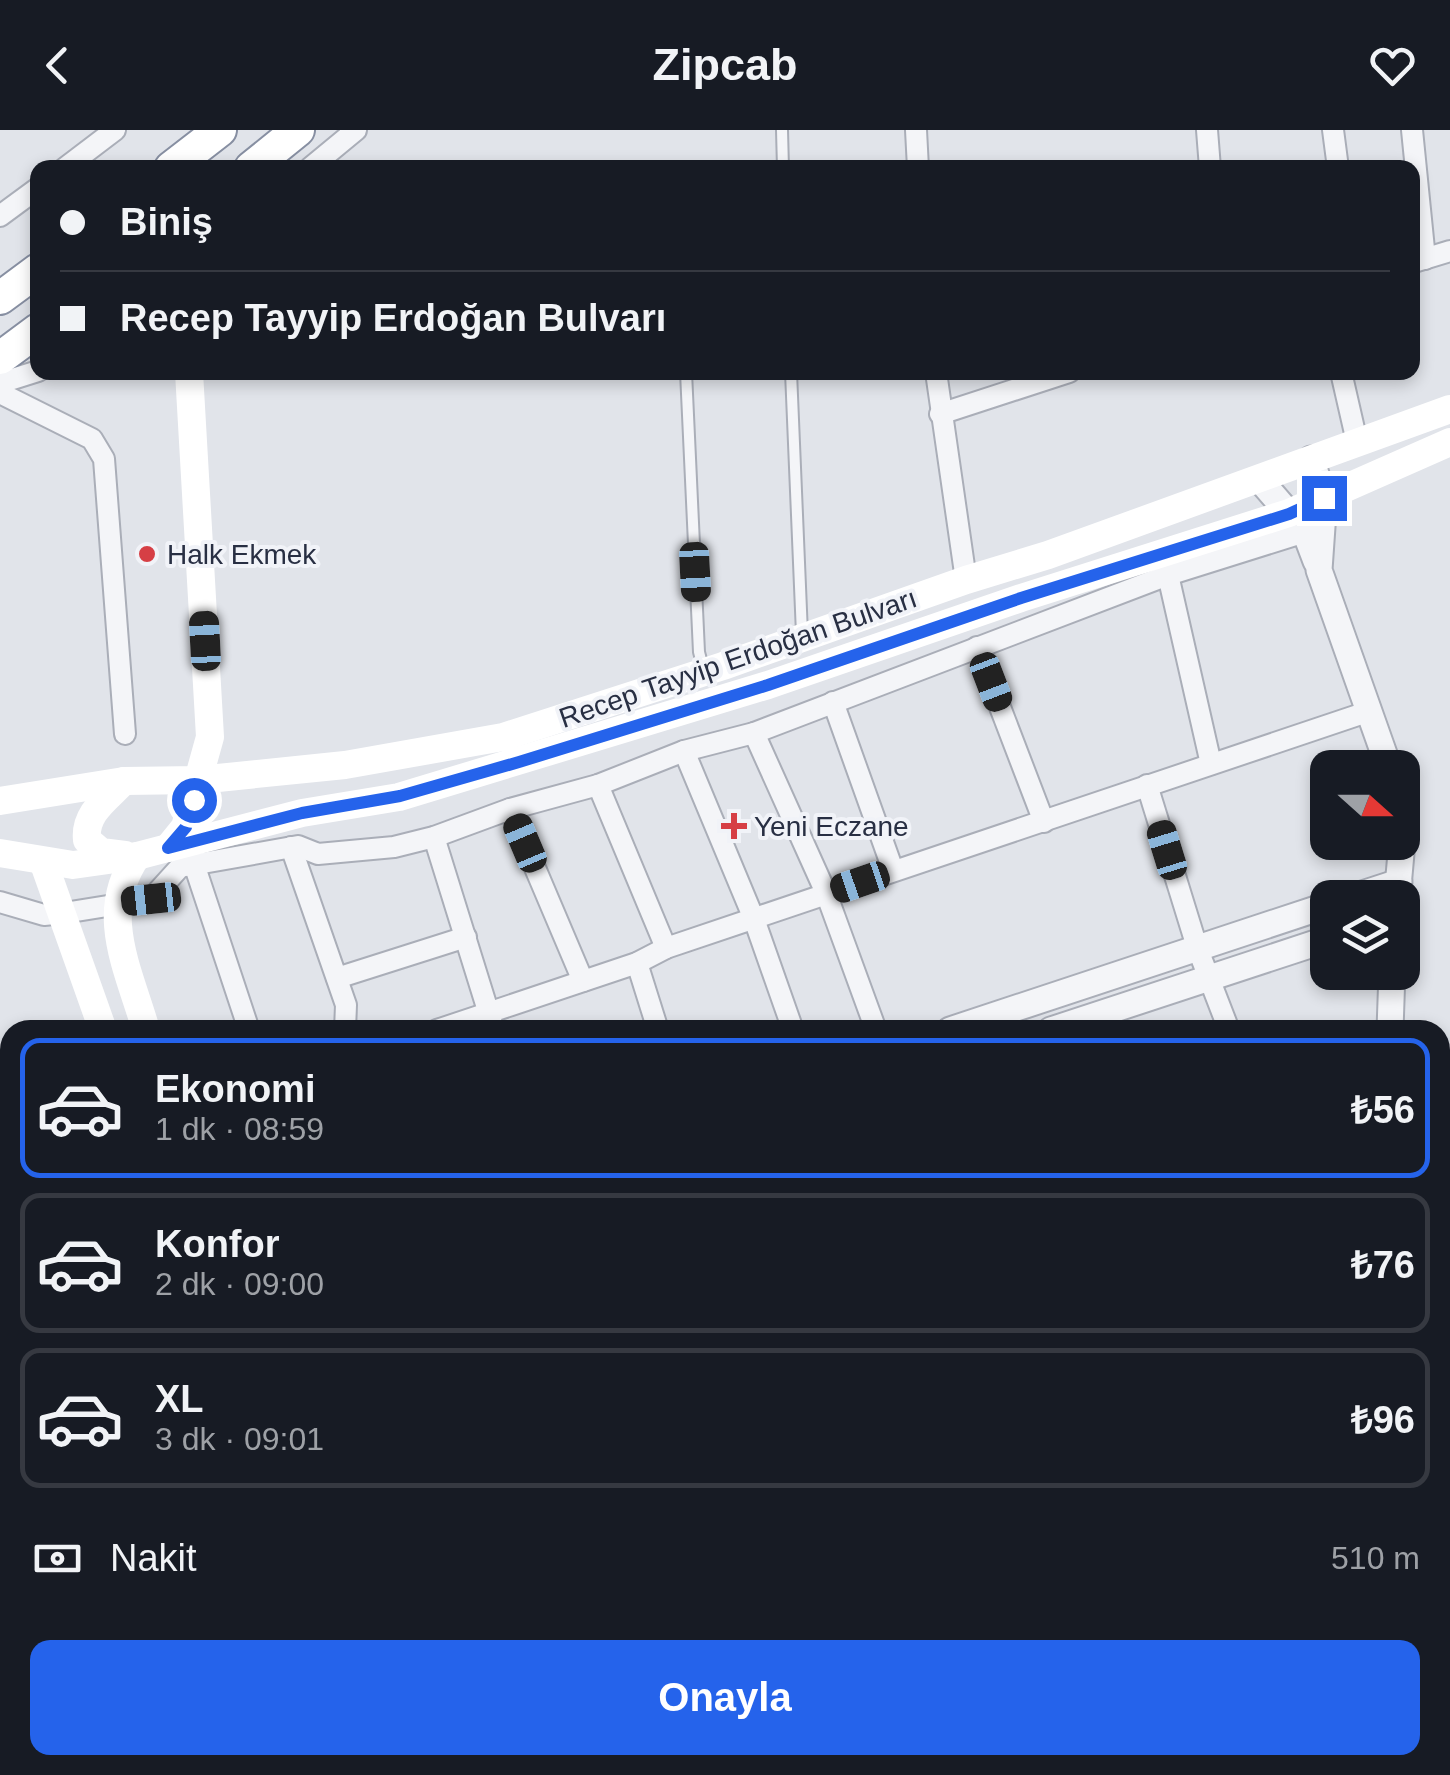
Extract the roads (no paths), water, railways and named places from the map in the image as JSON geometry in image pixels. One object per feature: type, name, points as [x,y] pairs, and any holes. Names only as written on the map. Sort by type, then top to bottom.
[{"type":"highway","points":[[182,160],[220,130]]},
{"type":"highway","points":[[261,160],[298,130]]},
{"type":"highway","points":[[0,298],[30,276]]},
{"type":"highway","points":[[0,358],[30,336]]},
{"type":"main road","points":[[168,848],[186,827],[210,737],[189,380]]},
{"type":"main road","name":"Recep Tayyip Erdoğan Bulvarı","points":[[0,800],[124,781],[198,780],[345,765],[503,737],[1048,555],[1450,409]]},
{"type":"main road","name":"Recep Tayyip Erdoğan Bulvarı","points":[[0,852],[73,865],[137,856],[302,813],[400,796],[768,685],[1021,598],[1297,523],[1324,498],[1450,442]]},
{"type":"main road","points":[[124,781],[88,818],[87,840],[101,852],[137,856],[124,874],[116,903],[116,926],[143,1020]]},
{"type":"main road","points":[[43,861],[100,1020]]},
{"type":"street","points":[[76,160],[115,130]]},
{"type":"street","points":[[320,160],[356,130]]},
{"type":"street","points":[[916,130],[918,160]]},
{"type":"street","points":[[1207,130],[1209,160]]},
{"type":"street","points":[[1334,130],[1337,160]]},
{"type":"street","points":[[1412,130],[1414,160]]},
{"type":"street","points":[[0,216],[30,194]]},
{"type":"street","points":[[1420,261],[1450,251]]},
{"type":"street","points":[[0,383],[30,374]]},
{"type":"street","points":[[937,380],[966,580]]},
{"type":"street","points":[[940,414],[1045,380]]},
{"type":"street","points":[[1343,380],[1357,442]]},
{"type":"street","points":[[0,393],[92,439],[104,460],[126,734]]},
{"type":"street","points":[[1311,459],[1324,498],[1319,570]]},
{"type":"street","points":[[1260,480],[1297,523],[1319,570],[1382,750]]},
{"type":"street","points":[[0,902],[44,915],[64,914],[151,899],[180,867],[194,864],[298,846],[318,854],[394,847],[434,837],[510,808],[598,785],[684,751],[754,733],[1297,523]]},
{"type":"street","points":[[1168,576],[1211,764]]},
{"type":"street","points":[[978,647],[1044,822]]},
{"type":"street","points":[[834,702],[894,870]]},
{"type":"street","points":[[493,1020],[583,980],[637,964],[666,948],[1367,712]]},
{"type":"street","points":[[754,733],[826,894],[872,1020]]},
{"type":"street","points":[[684,751],[754,918],[789,1020]]},
{"type":"street","points":[[598,785],[666,948]]},
{"type":"street","points":[[1148,786],[1224,1020]]},
{"type":"street","points":[[510,808],[583,980]]},
{"type":"street","points":[[434,837],[491,1020]]},
{"type":"street","points":[[292,847],[346,1005],[345,1020]]},
{"type":"street","points":[[194,864],[246,1020]]},
{"type":"street","points":[[979,1020],[1310,911]]},
{"type":"street","points":[[337,978],[466,938]]},
{"type":"street","points":[[1080,1020],[1310,944]]},
{"type":"street","points":[[637,964],[655,1020]]},
{"type":"street","points":[[1390,1020],[1391,990]]},
{"type":"lane","points":[[782,130],[784,160]]},
{"type":"lane","points":[[686,380],[699,652],[704,672]]},
{"type":"lane","points":[[792,380],[802,640]]},
{"type":"place","name":"Halk Ekmek","points":[[147,554]]},
{"type":"place","name":"Yeni Eczane","points":[[734,826]]}]
